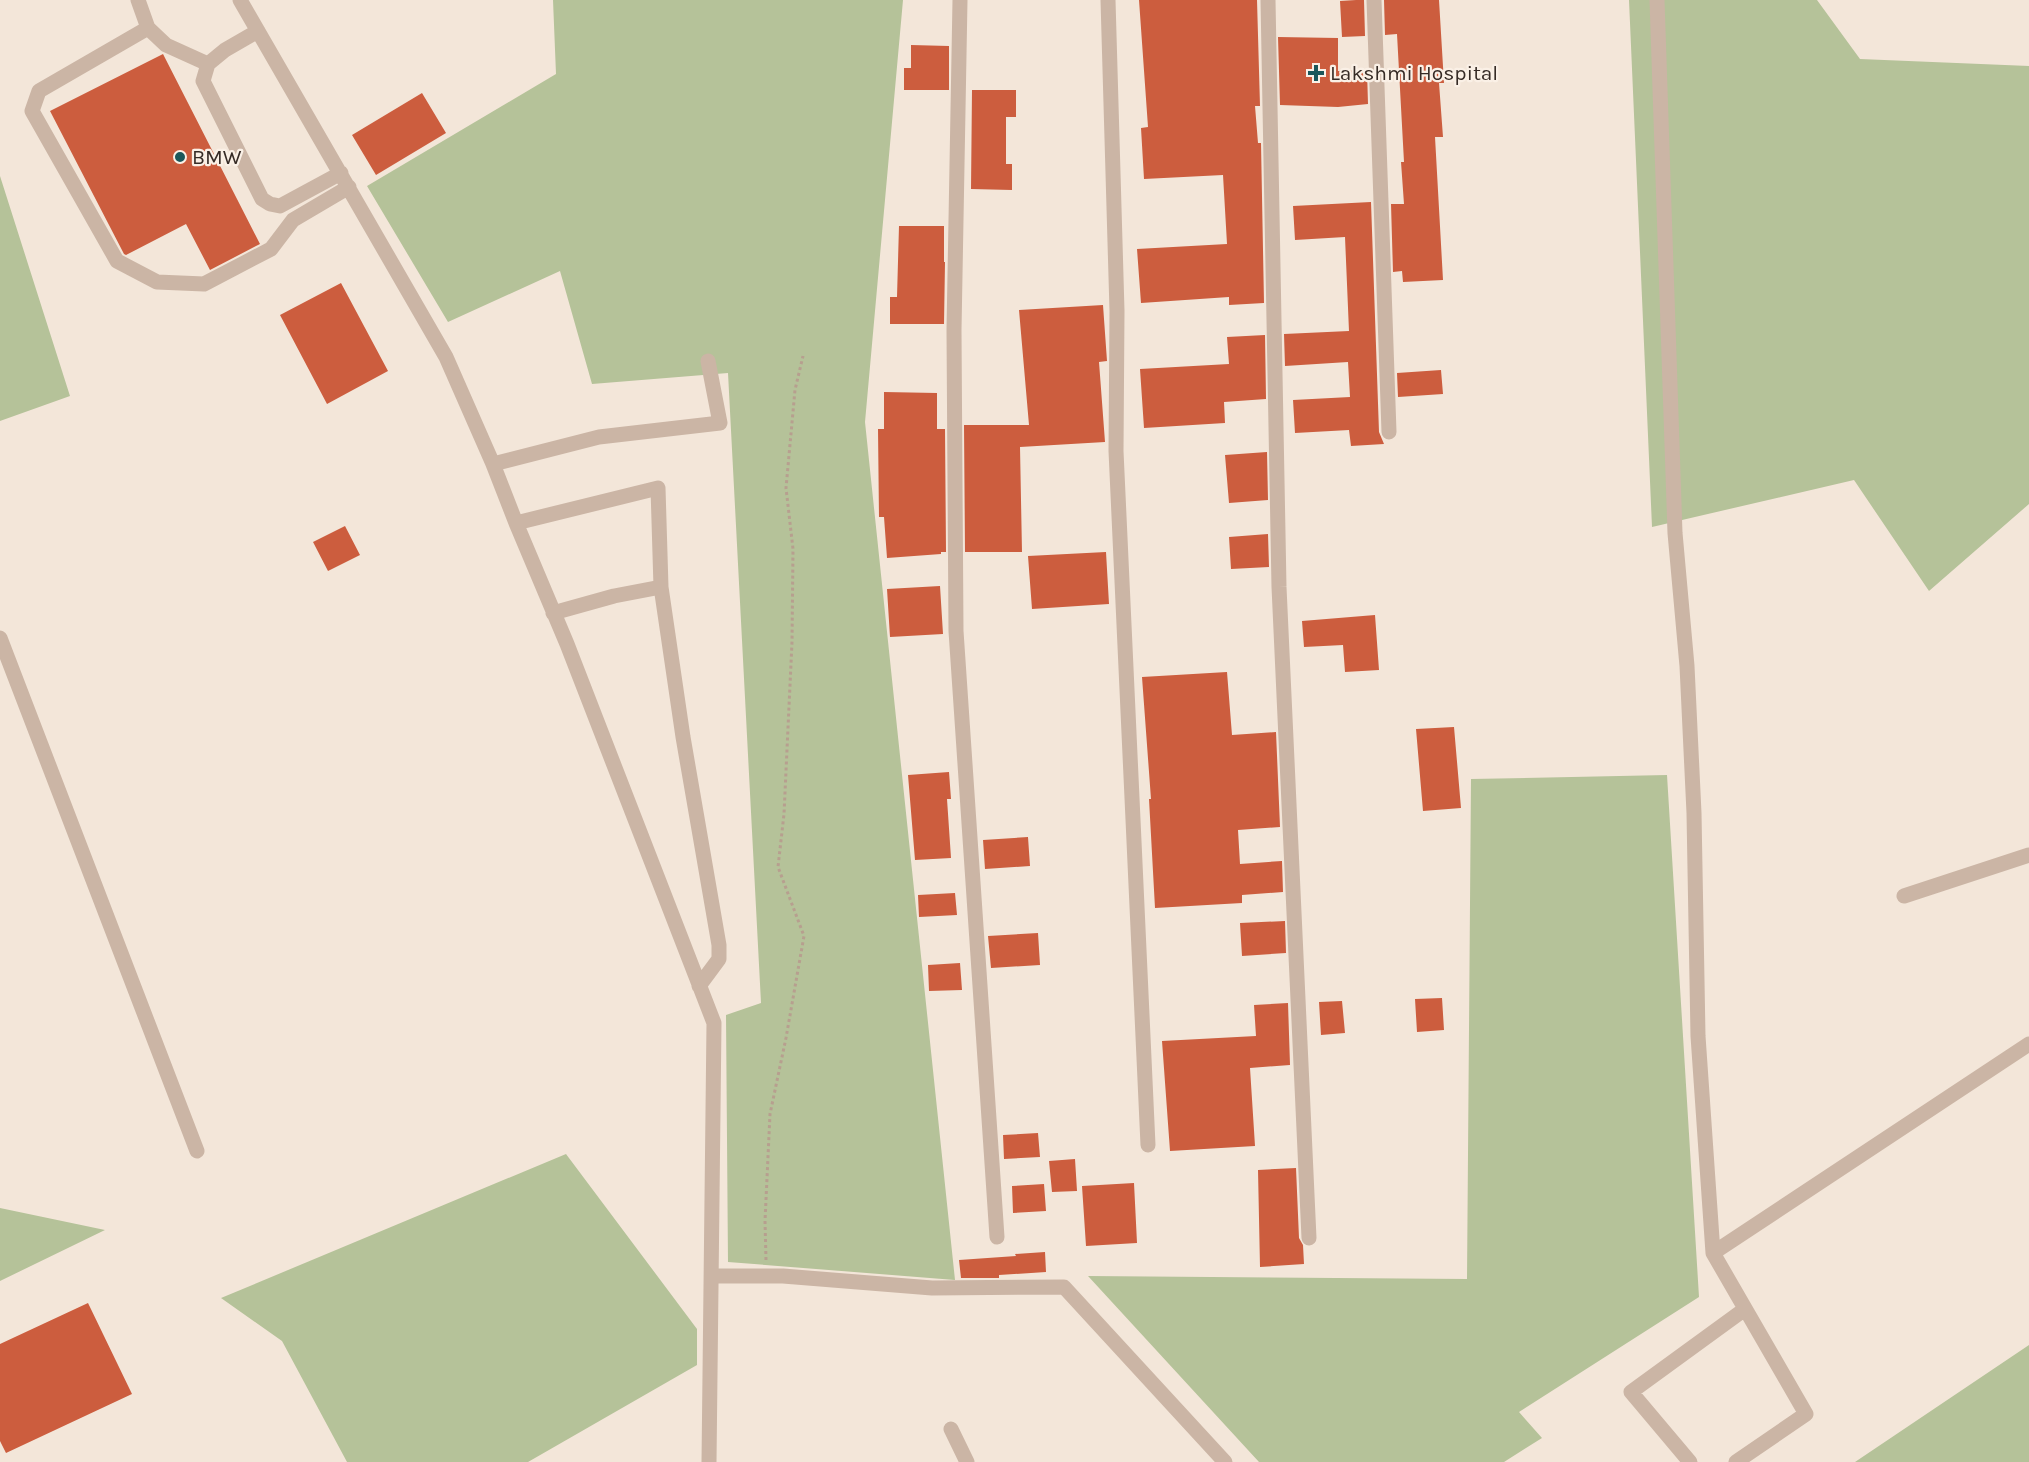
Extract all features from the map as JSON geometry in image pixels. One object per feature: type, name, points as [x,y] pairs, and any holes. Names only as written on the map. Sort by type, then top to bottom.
[{"type":"street","points":[[138,0],[148,28],[166,45],[208,64]]},
{"type":"street","points":[[240,0],[446,357],[554,613],[714,1023],[709,1462]]},
{"type":"street","points":[[960,0],[954,330],[956,632],[997,1237]]},
{"type":"street","points":[[1108,0],[1117,311],[1116,451],[1148,1145]]},
{"type":"street","points":[[1269,0],[1279,587],[1309,1238]]},
{"type":"street","points":[[1374,0],[1389,432]]},
{"type":"street","points":[[1658,0],[1675,533],[1687,666],[1694,813],[1698,1036],[1713,1253],[1806,1414],[1736,1462]]},
{"type":"street","points":[[148,28],[39,91],[32,111],[117,261],[156,282],[204,284],[271,249],[293,220],[349,188]]},
{"type":"street","points":[[258,31],[225,50],[208,64],[202,81],[262,199],[280,206],[341,173]]},
{"type":"street","points":[[493,464],[598,437],[720,423],[708,361]]},
{"type":"street","points":[[516,523],[658,488],[661,587],[683,737],[719,945],[718,959],[699,986]]},
{"type":"street","points":[[554,613],[614,596],[661,587]]},
{"type":"street","points":[[0,638],[198,1151]]},
{"type":"street","points":[[1904,896],[2029,855]]},
{"type":"street","points":[[1713,1253],[2029,1044]]},
{"type":"street","points":[[711,1276],[767,1276],[932,1288],[1064,1287],[1225,1462]]},
{"type":"street","points":[[1690,1462],[1631,1392],[1745,1309]]},
{"type":"street","points":[[951,1429],[967,1462]]},
{"type":"path","points":[[767,1276],[765,1221],[770,1114],[804,936],[778,867],[784,814],[792,642],[793,549],[786,488],[795,390],[803,356]]},
{"type":"green space","points":[[553,0],[903,0],[865,422],[955,1280],[728,1262],[726,1015],[761,1003],[728,373],[592,384],[560,271],[448,322],[367,186],[556,74]]},
{"type":"green space","points":[[1629,0],[1817,0],[1860,59],[2029,66],[2029,504],[1929,591],[1854,480],[1652,527]]},
{"type":"green space","points":[[0,176],[70,396],[0,421]]},
{"type":"green space","points":[[1667,775],[1699,1297],[1519,1412],[1542,1438],[1504,1462],[1259,1462],[1088,1276],[1467,1279],[1471,779]]},
{"type":"green space","points":[[566,1154],[697,1329],[697,1365],[528,1462],[347,1462],[282,1341],[221,1298]]},
{"type":"green space","points":[[0,1208],[105,1230],[0,1281]]},
{"type":"green space","points":[[2029,1345],[2029,1462],[1855,1462]]},
{"type":"building","points":[[1139,0],[1257,0],[1260,106],[1255,106],[1258,143],[1261,143],[1264,303],[1229,305],[1229,297],[1141,303],[1137,249],[1227,244],[1223,175],[1144,179],[1141,128],[1148,127]]},
{"type":"building","points":[[1364,0],[1365,36],[1342,37],[1340,1]]},
{"type":"building","points":[[1384,0],[1439,0],[1444,83],[1439,83],[1443,137],[1435,137],[1443,280],[1403,282],[1402,271],[1393,272],[1391,204],[1404,204],[1401,162],[1404,162],[1397,34],[1385,35]]},
{"type":"building","points":[[1278,37],[1338,38],[1338,71],[1367,70],[1368,104],[1338,107],[1280,105]]},
{"type":"building","points":[[911,45],[949,46],[949,90],[904,90],[904,68],[911,68]]},
{"type":"building","points":[[163,54],[260,244],[210,270],[186,224],[124,254],[50,111]]},
{"type":"building","points":[[972,90],[1016,90],[1016,117],[1006,117],[1006,164],[1012,164],[1012,190],[971,189]]},
{"type":"building","points":[[422,93],[446,133],[376,175],[352,135]]},
{"type":"building","points":[[1371,202],[1379,432],[1384,444],[1351,446],[1349,430],[1295,433],[1293,400],[1350,397],[1348,362],[1285,366],[1284,334],[1349,331],[1345,237],[1295,240],[1293,206]]},
{"type":"building","points":[[899,226],[944,226],[944,324],[890,324],[890,297],[897,297]]},
{"type":"building","points":[[341,283],[388,371],[327,404],[280,315]]},
{"type":"building","points":[[1103,305],[1107,361],[1099,362],[1105,442],[1020,447],[1022,552],[965,552],[964,425],[1029,425],[1019,310]]},
{"type":"building","points":[[1265,335],[1266,399],[1224,402],[1225,423],[1144,428],[1140,369],[1229,364],[1227,337]]},
{"type":"building","points":[[1441,370],[1443,394],[1398,397],[1397,373]]},
{"type":"building","points":[[884,392],[937,393],[937,429],[945,429],[946,552],[941,552],[941,554],[887,558],[884,517],[879,517],[878,429],[884,429]]},
{"type":"building","points":[[1267,452],[1268,500],[1229,503],[1225,455]]},
{"type":"building","points":[[345,526],[360,555],[328,571],[313,542]]},
{"type":"building","points":[[1268,534],[1269,567],[1231,569],[1229,537]]},
{"type":"building","points":[[1106,552],[1109,604],[1032,609],[1028,556]]},
{"type":"building","points":[[940,586],[943,634],[890,637],[887,589]]},
{"type":"building","points":[[1375,615],[1379,670],[1345,672],[1343,645],[1304,647],[1302,621]]},
{"type":"building","points":[[1227,672],[1232,735],[1276,732],[1280,827],[1238,830],[1240,864],[1282,861],[1283,892],[1242,895],[1242,903],[1155,908],[1149,799],[1151,799],[1142,677]]},
{"type":"building","points":[[1454,727],[1461,808],[1423,811],[1416,729]]},
{"type":"building","points":[[949,772],[951,799],[947,799],[951,858],[915,860],[908,775]]},
{"type":"building","points":[[1028,837],[1030,866],[985,869],[983,840]]},
{"type":"building","points":[[955,893],[957,915],[919,917],[918,895]]},
{"type":"building","points":[[1285,921],[1286,953],[1242,956],[1240,923]]},
{"type":"building","points":[[1038,933],[1040,965],[991,968],[988,936]]},
{"type":"building","points":[[960,963],[962,990],[929,991],[928,965]]},
{"type":"building","points":[[1442,998],[1444,1030],[1417,1032],[1415,999]]},
{"type":"building","points":[[1342,1001],[1345,1033],[1321,1035],[1319,1002]]},
{"type":"building","points":[[1288,1003],[1290,1065],[1250,1068],[1255,1146],[1170,1151],[1162,1041],[1256,1036],[1254,1005]]},
{"type":"building","points":[[1038,1133],[1040,1157],[1004,1159],[1003,1135]]},
{"type":"building","points":[[1075,1159],[1077,1191],[1052,1192],[1049,1161]]},
{"type":"building","points":[[1296,1168],[1299,1238],[1303,1245],[1304,1264],[1260,1267],[1258,1170]]},
{"type":"building","points":[[1134,1183],[1137,1243],[1086,1246],[1082,1186]]},
{"type":"building","points":[[1044,1184],[1046,1211],[1013,1213],[1012,1186]]},
{"type":"building","points":[[1045,1252],[1046,1272],[999,1275],[999,1278],[961,1278],[959,1260]]},
{"type":"building","points":[[88,1303],[132,1394],[6,1453],[0,1441],[0,1344]]},
{"type":"place","name":"Lakshmi Hospital","points":[[1316,73]]},
{"type":"place","name":"BMW","points":[[180,157]]}]
